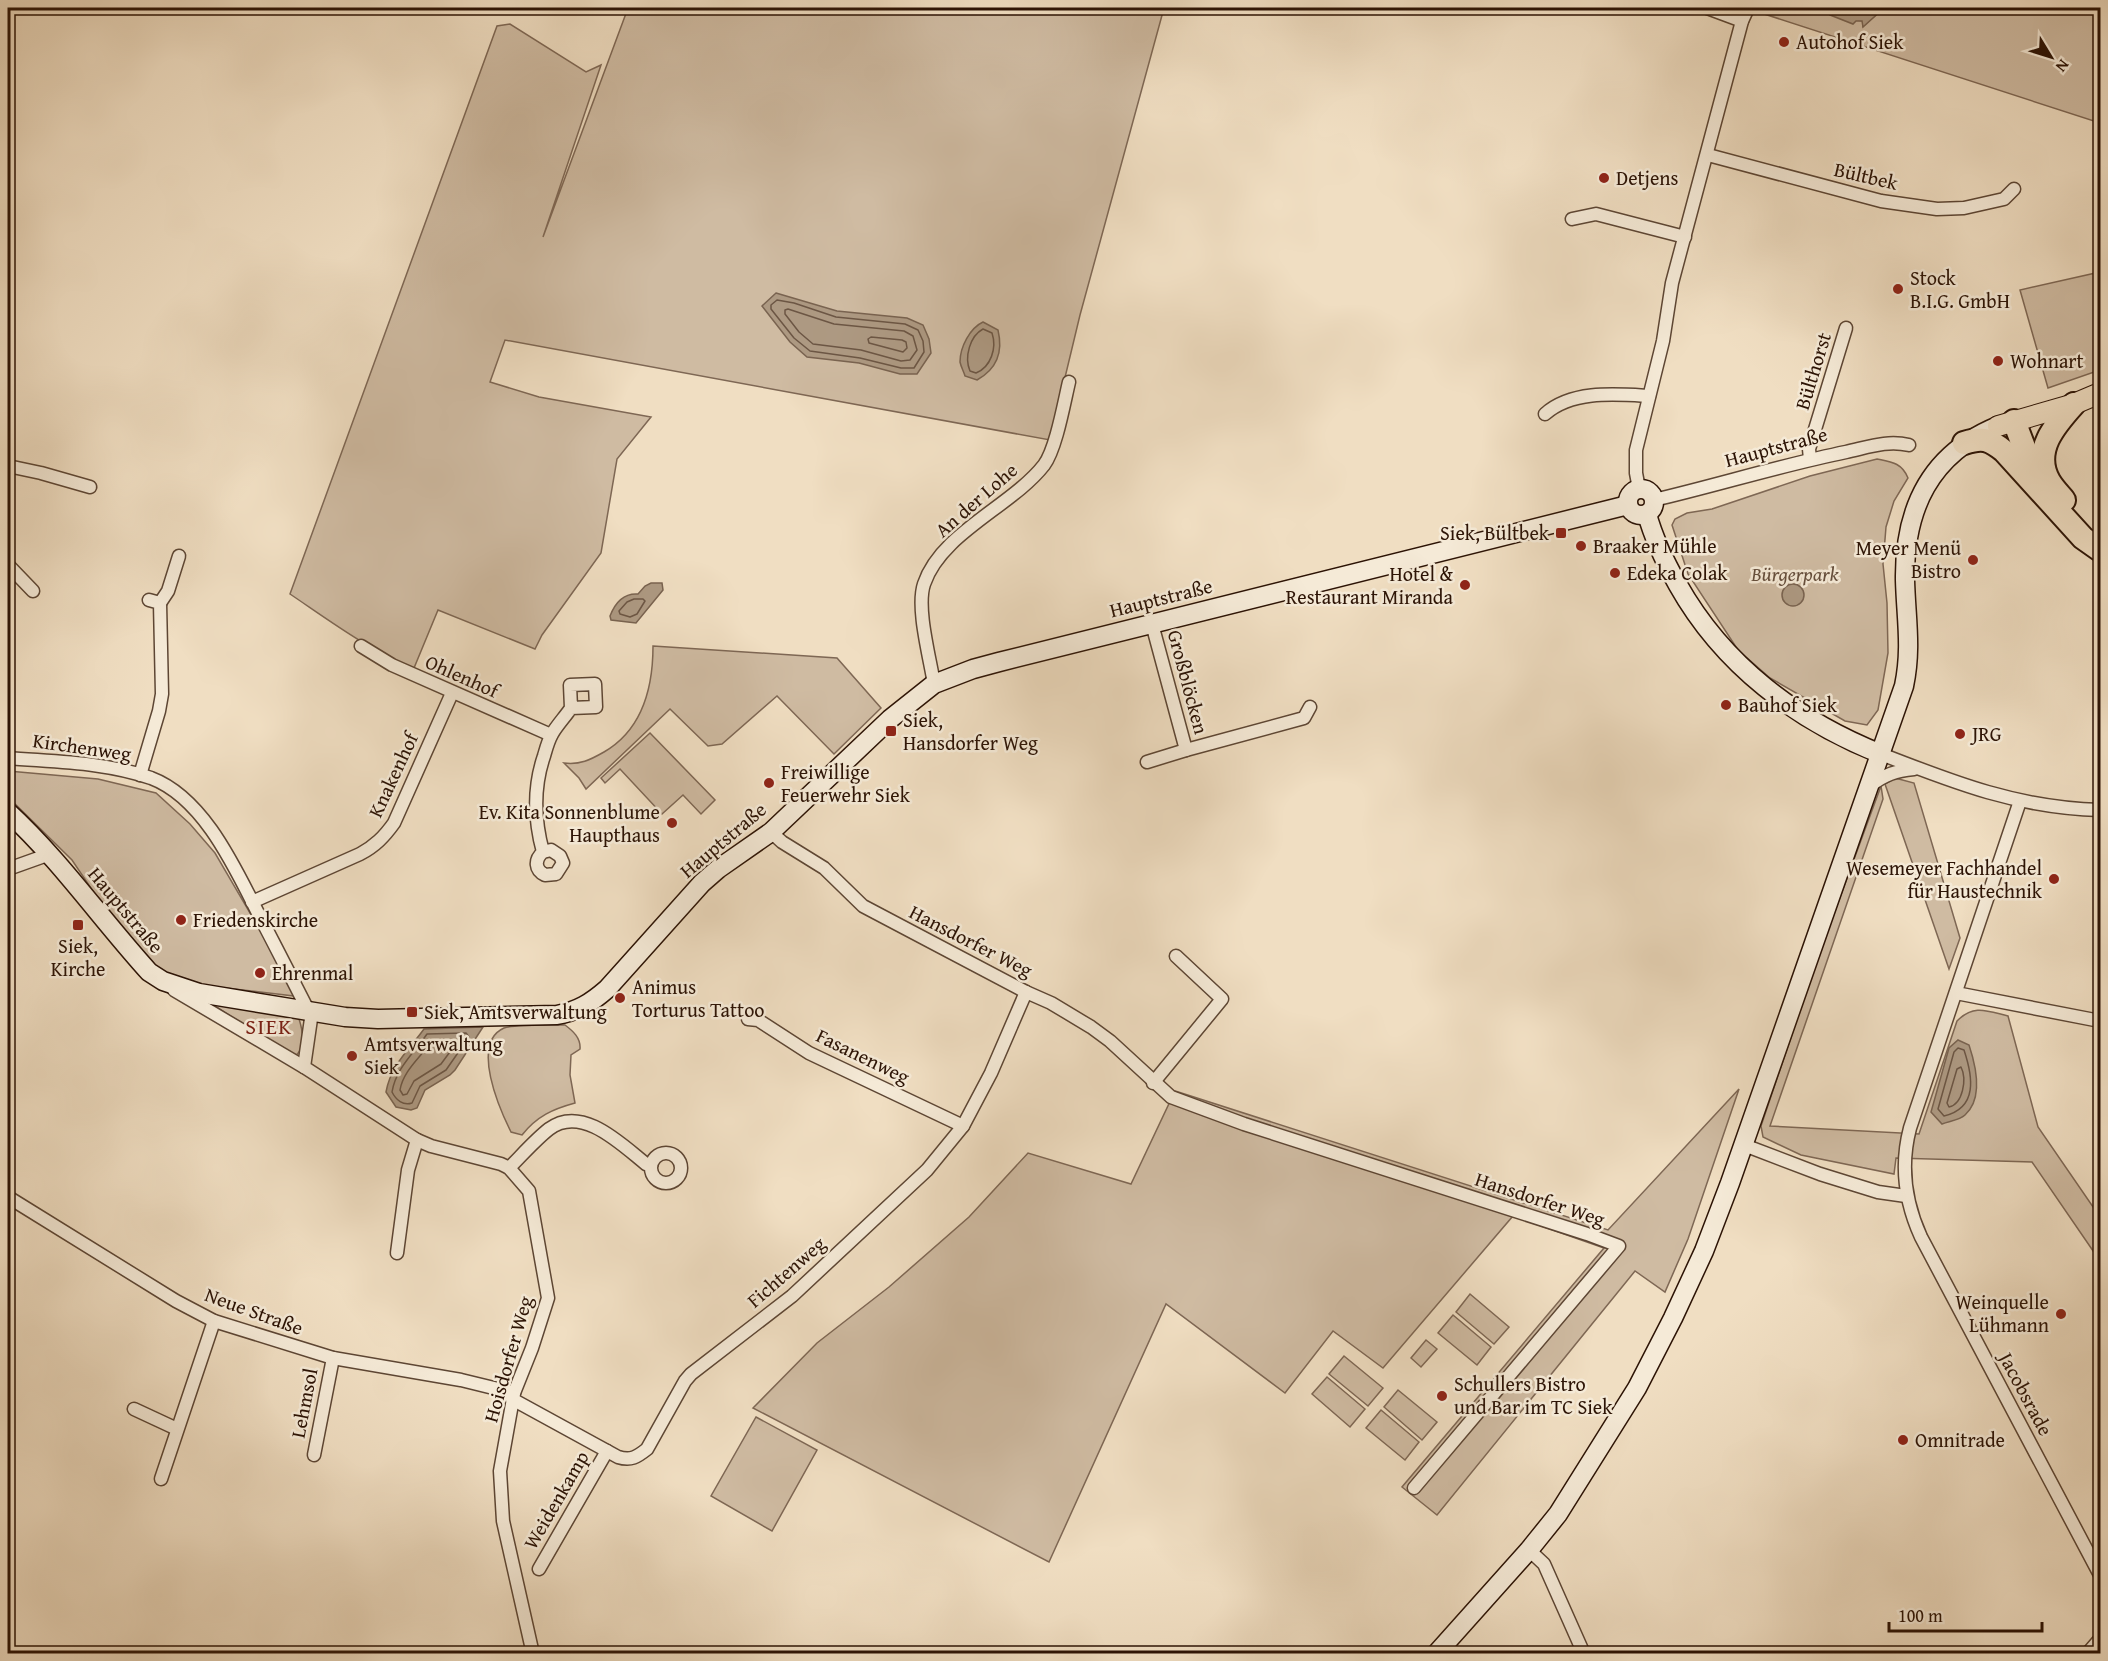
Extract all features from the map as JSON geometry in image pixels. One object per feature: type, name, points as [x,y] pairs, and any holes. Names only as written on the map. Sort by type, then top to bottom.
[{"type":"highway","points":[[2074,404],[2048,437],[2043,465],[2048,480],[2100,550]]},
{"type":"highway","points":[[2006,423],[2041,483],[2085,528]]},
{"type":"highway","points":[[2004,451],[1999,441],[2006,423]]},
{"type":"highway","points":[[1964,443],[1985,439],[2004,451],[2083,538],[2100,550]]},
{"type":"main road","points":[[2006,423],[2074,404],[2100,393]]},
{"type":"street","points":[[1707,8],[1742,21]]},
{"type":"street","points":[[1639,489],[1636,450],[1663,341],[1672,283],[1742,21],[1748,8]]},
{"type":"street","name":"Bültbek","points":[[1708,155],[1881,201],[1937,209],[1964,208],[2004,199],[2014,189]]},
{"type":"street","points":[[1572,219],[1596,214],[1685,237]]},
{"type":"street","name":"Bülthorst","points":[[1810,459],[1809,449],[1846,328]]},
{"type":"street","name":"An der Lohe","points":[[934,684],[922,601],[927,578],[944,552],[969,528],[1016,492],[1045,463],[1051,451],[1069,382]]},
{"type":"street","points":[[1545,414],[1554,406],[1591,395],[1649,396]]},
{"type":"street","points":[[1436,1653],[1529,1550],[1558,1514],[1643,1378],[1704,1251],[1744,1145],[1899,702],[1909,661],[1905,563],[1911,520],[1937,468],[1964,443],[2006,423]]},
{"type":"street","name":"Hauptstraße","points":[[1651,507],[1714,486],[1810,459],[1893,442],[1909,445]]},
{"type":"street","points":[[8,466],[90,487]]},
{"type":"street","points":[[1651,507],[1641,516],[1634,514],[1628,505],[1629,496],[1639,489],[1647,490],[1651,507],[1663,558],[1686,599],[1709,632],[1729,656],[1761,685],[1796,710],[1836,733],[1881,754],[1983,792],[2020,801],[2100,810]]},
{"type":"street","name":"Hauptstraße","points":[[8,812],[50,854],[137,959],[149,972],[163,981],[199,993],[311,1012],[378,1019],[540,1016],[575,1011],[607,989],[702,883],[771,832],[890,719],[934,684],[973,669],[1628,505]]},
{"type":"street","points":[[140,775],[162,694],[155,602],[168,591],[179,556]]},
{"type":"street","points":[[8,565],[33,591]]},
{"type":"street","name":"Großblöcken","points":[[1152,624],[1186,750]]},
{"type":"street","name":"Ohlenhof","points":[[361,646],[392,665],[551,735]]},
{"type":"street","name":"Knakenhof","points":[[252,902],[372,847],[384,837],[394,823],[452,693]]},
{"type":"street","name":"Großblöcken","points":[[1147,762],[1304,718],[1310,707]]},
{"type":"street","points":[[543,852],[537,834],[536,796],[540,767],[551,735],[571,708]]},
{"type":"street","name":"Kirchenweg","points":[[8,758],[114,768],[153,779],[186,801],[226,850],[311,1012]]},
{"type":"street","points":[[1869,787],[1885,775],[1918,768]]},
{"type":"street","name":"Jacobsrade","points":[[2020,801],[1908,1137],[1904,1166],[1906,1196],[1922,1237],[2100,1575]]},
{"type":"street","name":"Hansdorfer Weg","points":[[771,832],[782,842],[824,868],[863,906],[1051,1003],[1091,1027],[1110,1041],[1153,1083],[1171,1097],[1244,1124],[1576,1230],[1619,1246],[1414,1488]]},
{"type":"street","points":[[8,869],[50,854]]},
{"type":"street","points":[[1153,1083],[1221,999],[1176,956]]},
{"type":"street","points":[[168,987],[304,1067],[417,1140],[431,1146],[509,1168],[550,1127],[573,1121],[591,1124],[646,1164],[651,1165]]},
{"type":"street","name":"Fichtenweg","points":[[513,1396],[607,1451],[627,1460],[637,1457],[647,1449],[691,1374],[792,1296],[927,1170],[963,1125],[991,1073],[1026,992]]},
{"type":"street","points":[[1956,993],[2100,1021]]},
{"type":"street","points":[[304,1067],[311,1012]]},
{"type":"street","name":"Fasanenweg","points":[[748,1019],[758,1020],[809,1053],[963,1125]]},
{"type":"street","points":[[397,1253],[408,1170],[417,1140]]},
{"type":"street","points":[[1744,1145],[1820,1174],[1878,1192],[1906,1196]]},
{"type":"street","name":"Hoisdorfer Weg","points":[[509,1168],[529,1191],[548,1298],[513,1396],[500,1470],[503,1521],[533,1653]]},
{"type":"street","name":"Neue Straße","points":[[8,1197],[166,1295],[214,1320],[333,1358],[461,1380],[513,1396]]},
{"type":"street","points":[[161,1479],[214,1320]]},
{"type":"street","name":"Lehmsol","points":[[314,1455],[333,1358]]},
{"type":"street","points":[[134,1409],[177,1430]]},
{"type":"street","name":"Weidenkamp","points":[[539,1569],[607,1451]]},
{"type":"street","points":[[1529,1550],[1544,1564],[1550,1574],[1584,1653]]},
{"type":"street","points":[[2087,1653],[2100,1639]]},
{"type":"green space","points":[[628,8],[1164,8],[1080,315],[1050,440],[505,340],[490,382],[539,397],[651,417],[617,459],[601,553],[542,635],[535,649],[438,610],[414,668],[366,644],[290,594],[497,26],[510,24],[586,72],[601,65],[543,237]]},
{"type":"green space","points":[[1753,8],[1833,8],[1831,15],[1863,21],[1863,26],[1884,8],[2100,8],[2100,123],[1752,10]]},
{"type":"green space","points":[[2100,272],[2100,370],[2048,388],[2020,290]]},
{"type":"green space","name":"Bürgerpark","points":[[1877,459],[1900,466],[1908,478],[1894,501],[1886,527],[1883,564],[1887,603],[1888,653],[1878,710],[1867,725],[1845,721],[1770,678],[1738,650],[1688,574],[1672,525],[1675,519],[1687,513],[1712,509],[1810,476]]},
{"type":"green space","points":[[653,646],[837,658],[881,708],[834,754],[777,696],[722,744],[708,746],[670,709],[586,789],[564,763],[580,763],[594,757],[617,743],[628,732],[648,692]]},
{"type":"green space","points":[[650,733],[715,800],[701,814],[683,795],[662,814],[620,769],[605,783],[601,778]]},
{"type":"green space","points":[[8,771],[98,779],[156,793],[190,824],[215,853],[267,942],[294,996],[199,985],[165,976],[107,912],[72,860],[8,797]]},
{"type":"green space","points":[[1895,778],[1914,783],[1960,938],[1949,969],[1885,784]]},
{"type":"green space","points":[[1881,786],[1883,799],[1770,1126],[1919,1134],[1957,1021],[1969,1012],[1981,1010],[2008,1016],[2038,1127],[2100,1217],[2100,1261],[2032,1162],[1896,1158],[1894,1174],[1801,1155],[1763,1137],[1761,1126],[1818,957]]},
{"type":"green space","points":[[201,997],[299,1019],[302,1045],[298,1054],[294,1057]]},
{"type":"green space","points":[[565,1025],[576,1035],[580,1045],[580,1049],[571,1055],[570,1075],[575,1103],[546,1114],[522,1135],[511,1132],[500,1109],[488,1062],[489,1047],[494,1036],[509,1027]]},
{"type":"green space","points":[[1739,1089],[1688,1239],[1665,1292],[1635,1271],[1437,1515],[1402,1487],[1604,1248],[1513,1216],[1383,1368],[1333,1331],[1285,1393],[1166,1304],[1049,1562],[753,1408],[817,1343],[889,1287],[969,1217],[1028,1153],[1131,1184],[1175,1091],[1608,1230]]},
{"type":"green space","points":[[1470,1294],[1509,1327],[1494,1344],[1456,1312]]},
{"type":"green space","points":[[1453,1315],[1491,1347],[1477,1365],[1438,1333]]},
{"type":"green space","points":[[1426,1340],[1437,1349],[1421,1367],[1411,1358]]},
{"type":"green space","points":[[1344,1356],[1383,1388],[1368,1406],[1329,1374]]},
{"type":"green space","points":[[1327,1377],[1365,1409],[1350,1427],[1312,1394]]},
{"type":"green space","points":[[1398,1390],[1437,1422],[1422,1440],[1384,1407]]},
{"type":"green space","points":[[1381,1410],[1419,1442],[1405,1460],[1366,1428]]},
{"type":"green space","points":[[756,1417],[817,1450],[772,1531],[711,1496]]},
{"type":"water","points":[[1832,8],[1884,8],[1863,27],[1862,21],[1856,21],[1853,24],[1830,15]]},
{"type":"water","points":[[776,293],[837,311],[907,318],[923,325],[929,339],[931,353],[917,374],[900,374],[859,363],[807,357],[790,342],[762,306]]},
{"type":"water","points":[[983,322],[998,330],[1000,345],[994,365],[977,380],[965,376],[960,356],[970,333]]},
{"type":"water","points":[[651,583],[662,583],[663,590],[636,623],[611,620],[610,616],[617,603],[628,595],[638,594]]},
{"type":"water","points":[[1793,584],[1801,587],[1804,595],[1801,603],[1793,606],[1785,603],[1782,595],[1785,587]]},
{"type":"water","points":[[483,1027],[455,1070],[425,1090],[417,1108],[411,1110],[396,1107],[386,1092],[388,1082],[401,1059],[424,1029]]},
{"type":"water","points":[[1958,1040],[1969,1045],[1974,1062],[1977,1081],[1975,1100],[1965,1115],[1942,1124],[1931,1112],[1949,1048]]},
{"type":"place","name":"Autohof Siek","points":[[1784,42]]},
{"type":"place","name":"Detjens","points":[[1604,178]]},
{"type":"place","name":"Stock B.I.G. GmbH","points":[[1898,289]]},
{"type":"place","name":"Wohnart","points":[[1998,361]]},
{"type":"place","name":"Siek, Bültbek","points":[[1561,533]]},
{"type":"place","name":"Braaker Mühle","points":[[1581,546]]},
{"type":"place","name":"Meyer Menü Bistro","points":[[1973,560]]},
{"type":"place","name":"Edeka Colak","points":[[1615,573]]},
{"type":"place","name":"Hotel & Restaurant Miranda","points":[[1465,585]]},
{"type":"place","name":"Bauhof Siek","points":[[1726,705]]},
{"type":"place","name":"Siek, Hansdorfer Weg","points":[[891,731]]},
{"type":"place","name":"JRG","points":[[1960,734]]},
{"type":"place","name":"Freiwillige Feuerwehr Siek","points":[[769,783]]},
{"type":"place","name":"Ev. Kita Sonnenblume Haupthaus","points":[[672,823]]},
{"type":"place","name":"Wesemeyer Fachhandel für Haustechnik","points":[[2054,879]]},
{"type":"place","name":"Friedenskirche","points":[[181,920]]},
{"type":"place","name":"Siek, Kirche","points":[[78,925]]},
{"type":"place","name":"Ehrenmal","points":[[260,973]]},
{"type":"place","name":"Animus Torturus Tattoo","points":[[620,998]]},
{"type":"place","name":"Siek, Amtsverwaltung","points":[[412,1012]]},
{"type":"place","name":"Amtsverwaltung Siek","points":[[352,1056]]},
{"type":"place","name":"Weinquelle Lühmann","points":[[2061,1314]]},
{"type":"place","name":"Schullers Bistro und Bar im TC Siek","points":[[1442,1396]]},
{"type":"place","name":"Omnitrade","points":[[1903,1440]]},
{"type":"district","name":"SIEK","points":[[269,1026]]}]
